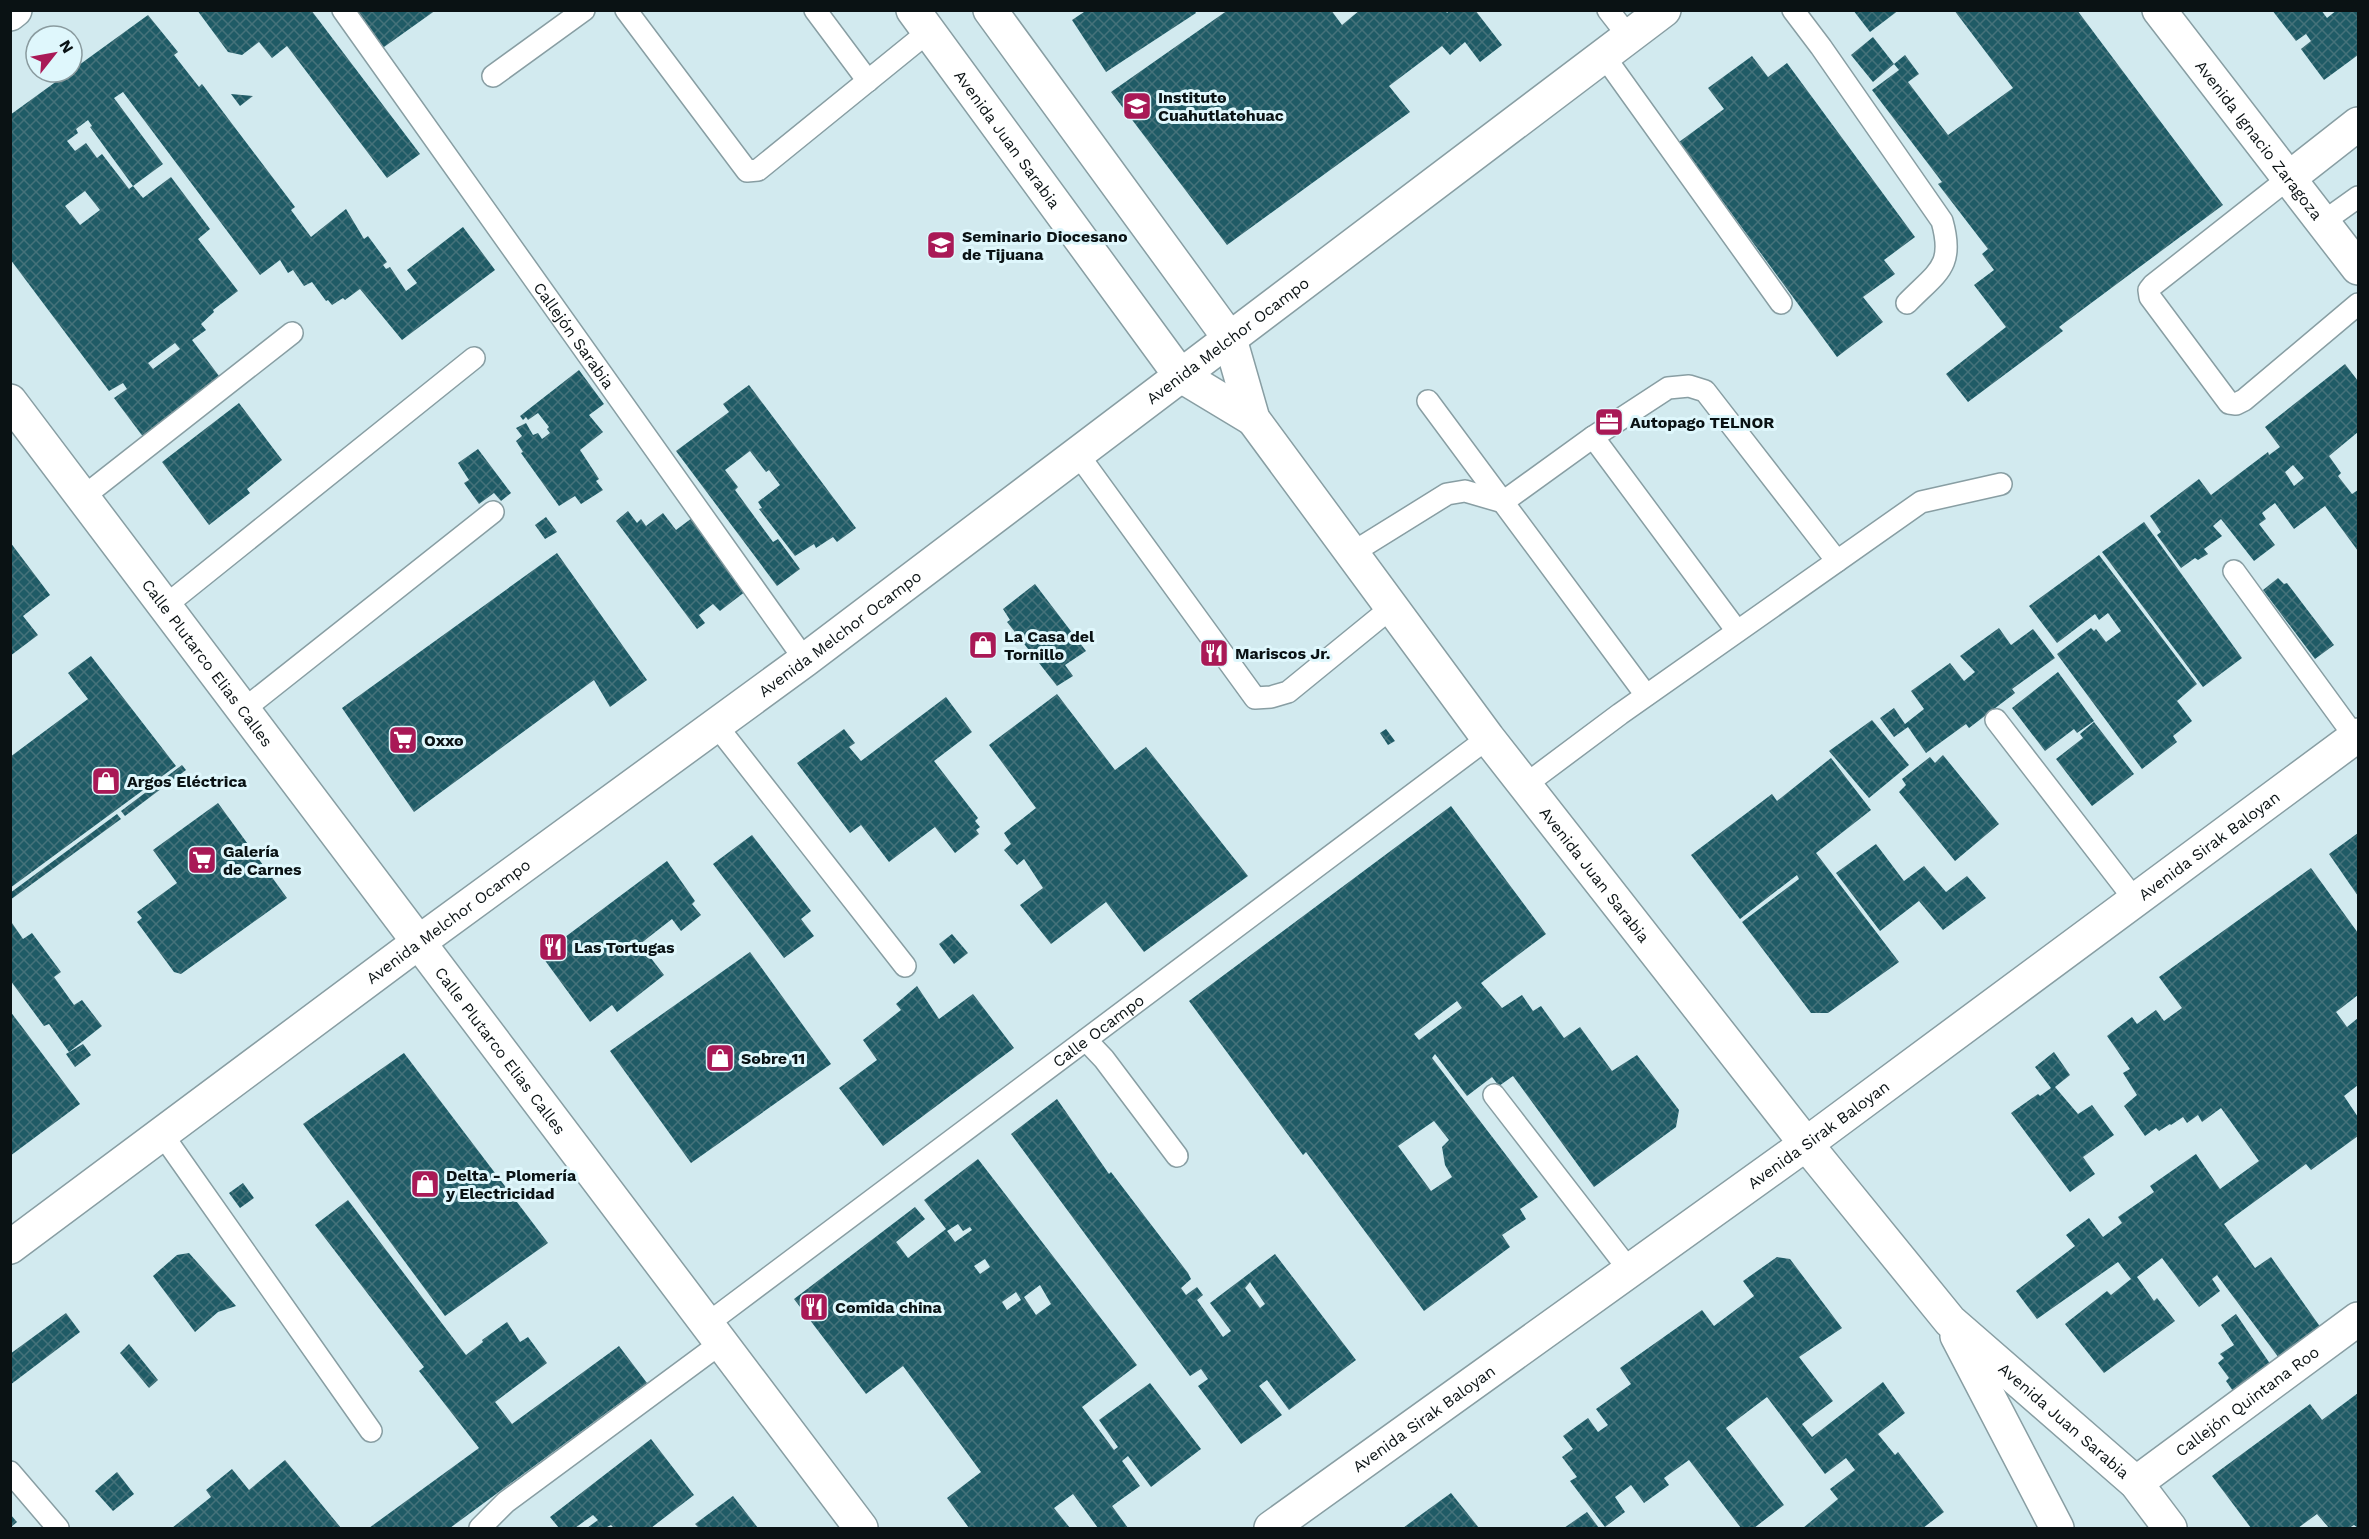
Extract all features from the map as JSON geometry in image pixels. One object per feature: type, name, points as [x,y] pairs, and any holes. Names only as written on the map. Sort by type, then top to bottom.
[{"type":"street","points":[[10,14],[15,10]]},
{"type":"street","name":"Avenida Juan Sarabia","points":[[990,10],[1230,339],[1253,419],[1488,738],[1806,1144],[1950,1321],[2136,1483],[2170,1528]]},
{"type":"street","name":"Avenida Melchor Ocampo","points":[[10,1247],[419,942],[805,660],[1664,10]]},
{"type":"street","name":"Avenida Ignacio Zaragoza","points":[[2159,10],[2358,268]]},
{"type":"street","name":"Avenida Juan Sarabia","points":[[921,21],[1180,375],[1253,419]]},
{"type":"street","points":[[2289,178],[2358,124]]},
{"type":"street","name":"Calle Plutarco Elias Calles","points":[[10,401],[861,1528]]},
{"type":"street","name":"Avenida Sirak Baloyan","points":[[1283,1525],[1806,1144],[2357,736]]},
{"type":"street","name":"Callejón Quintana Roo","points":[[2136,1483],[2358,1319]]},
{"type":"street","name":"Avenida Juan Sarabia","points":[[1950,1321],[2057,1528]]},
{"type":"lane","name":"Callejón Sarabia","points":[[343,10],[805,660]]},
{"type":"lane","points":[[493,75],[584,10]]},
{"type":"lane","points":[[627,10],[747,171],[758,170],[868,81],[921,21]]},
{"type":"lane","points":[[815,10],[868,81]]},
{"type":"lane","points":[[1608,10],[1616,46],[1781,303]]},
{"type":"lane","points":[[1792,10],[1821,47],[1942,221],[1948,242],[1944,264],[1907,303]]},
{"type":"lane","points":[[2289,178],[2153,285],[2149,290],[2150,297],[2229,403],[2236,404],[2244,400],[2358,304]]},
{"type":"lane","points":[[2323,222],[2358,197]]},
{"type":"lane","points":[[83,497],[292,333]]},
{"type":"lane","points":[[165,606],[474,357]]},
{"type":"lane","points":[[1503,502],[1593,437],[1668,388],[1689,386],[1705,391],[1837,561]]},
{"type":"lane","points":[[1428,401],[1646,695]]},
{"type":"lane","points":[[1593,437],[1737,631]]},
{"type":"lane","points":[[1077,453],[1255,698],[1271,698],[1288,692],[1391,608]]},
{"type":"lane","points":[[1525,785],[1646,695],[1921,502],[2001,484]]},
{"type":"lane","points":[[1352,553],[1447,495],[1465,491],[1503,502]]},
{"type":"lane","points":[[243,710],[493,513]]},
{"type":"lane","points":[[2234,571],[2357,736]]},
{"type":"lane","points":[[1996,720],[2135,900]]},
{"type":"lane","points":[[716,724],[905,966]]},
{"type":"lane","name":"Calle Ocampo","points":[[480,1528],[506,1502],[714,1334],[1086,1040],[1488,738]]},
{"type":"lane","points":[[1086,1040],[1104,1059],[1177,1156]]},
{"type":"lane","points":[[1494,1095],[1630,1271]]},
{"type":"lane","points":[[162,1134],[371,1431]]},
{"type":"lane","points":[[10,1472],[58,1528]]},
{"type":"building","points":[[197,10],[311,10],[420,154],[387,178],[287,46],[272,58],[259,42],[242,55],[228,52]]},
{"type":"building","points":[[345,10],[436,10],[377,52]]},
{"type":"building","points":[[1087,10],[1194,10],[1196,13],[1106,72],[1072,20]]},
{"type":"building","points":[[1228,10],[1331,10],[1342,25],[1360,10],[1445,10],[1447,13],[1450,10],[1475,10],[1502,45],[1480,62],[1465,42],[1450,55],[1442,46],[1389,86],[1410,112],[1227,245],[1111,92]]},
{"type":"building","points":[[1853,10],[1899,10],[1870,32]]},
{"type":"building","points":[[1954,10],[2077,10],[2223,205],[2059,327],[2063,331],[1968,402],[1946,374],[2006,327],[1974,285],[1994,270],[1982,254],[1988,249],[1938,184],[1942,182],[1872,90],[1899,70],[1894,64],[1905,55],[1919,74],[1908,82],[1948,135],[2013,88]]},
{"type":"building","points":[[2272,10],[2321,10],[2327,18],[2337,10],[2358,10],[2358,55],[2324,80],[2301,49],[2311,41],[2306,34],[2296,41]]},
{"type":"building","points":[[148,15],[178,52],[174,55],[199,87],[202,84],[295,207],[291,210],[311,237],[346,209],[364,239],[368,236],[387,262],[383,265],[386,269],[390,267],[406,291],[417,283],[407,270],[463,227],[495,270],[402,340],[360,289],[345,300],[343,298],[332,305],[328,300],[326,301],[312,282],[304,286],[293,270],[288,273],[280,260],[260,275],[123,92],[114,98],[163,164],[133,186],[143,198],[171,177],[210,229],[198,239],[238,291],[213,310],[214,312],[201,324],[206,330],[192,340],[222,380],[144,438],[114,398],[127,389],[123,383],[109,391],[10,259],[10,115],[53,84],[84,84],[84,61]],"holes":[[[88,120],[92,126],[90,127],[133,186],[129,189],[102,154],[97,158],[86,143],[75,151],[67,141],[78,133],[76,129]],[[85,191],[100,210],[80,225],[65,206]],[[175,343],[180,349],[153,369],[148,363]]]},
{"type":"building","points":[[1873,37],[1894,64],[1873,82],[1851,55]]},
{"type":"building","points":[[1752,56],[1768,77],[1787,63],[1915,237],[1884,260],[1895,274],[1863,297],[1883,322],[1837,357],[1679,142],[1724,109],[1708,88]]},
{"type":"building","points":[[231,94],[253,96],[240,106]]},
{"type":"building","points":[[2345,364],[2358,381],[2358,432],[2329,456],[2341,473],[2338,476],[2352,494],[2358,490],[2358,551],[2325,506],[2294,529],[2275,503],[2262,513],[2266,519],[2259,524],[2275,545],[2254,561],[2221,519],[2213,526],[2222,536],[2204,549],[2208,554],[2198,560],[2195,558],[2181,568],[2157,535],[2161,532],[2150,516],[2199,479],[2211,495],[2268,452],[2269,455],[2280,447],[2265,427]],"holes":[[[2293,465],[2304,478],[2294,486],[2285,472]]]},
{"type":"building","points":[[579,370],[604,404],[589,415],[603,432],[580,450],[599,479],[596,481],[603,490],[581,504],[575,496],[559,506],[521,453],[523,452],[516,441],[522,436],[516,428],[526,423],[533,435],[538,433],[542,439],[550,433],[547,429],[549,427],[538,413],[528,420],[526,417],[523,420],[520,416]]},
{"type":"building","points":[[749,385],[856,528],[837,542],[833,537],[816,548],[814,544],[795,556],[759,509],[762,508],[758,502],[780,485],[769,470],[766,472],[750,451],[725,470],[738,487],[735,490],[773,542],[778,539],[800,569],[777,586],[676,451],[729,412],[723,404]]},
{"type":"building","points":[[239,403],[282,460],[247,489],[250,493],[209,525],[162,462]]},
{"type":"building","points":[[478,449],[511,493],[501,501],[494,493],[479,504],[464,483],[469,480],[458,463]]},
{"type":"building","points":[[628,511],[637,523],[641,519],[646,526],[663,513],[676,530],[692,518],[746,591],[720,611],[713,604],[699,615],[705,623],[697,629],[616,521]]},
{"type":"building","points":[[546,517],[557,532],[545,539],[535,525]]},
{"type":"building","points":[[2144,522],[2242,658],[2203,687],[2102,552]]},
{"type":"building","points":[[10,542],[50,595],[23,616],[38,635],[10,656]]},
{"type":"building","points":[[557,553],[647,680],[610,707],[594,680],[414,812],[342,708]]},
{"type":"building","points":[[2099,555],[2197,684],[2177,701],[2192,721],[2173,736],[2177,742],[2142,769],[2057,654],[2091,628],[2094,631],[2096,629],[2106,642],[2121,631],[2108,613],[2099,620],[2095,614],[2057,643],[2029,606]]},
{"type":"building","points":[[2278,578],[2284,584],[2287,583],[2334,645],[2315,659],[2263,590]]},
{"type":"building","points":[[1035,584],[1086,651],[1065,665],[1073,676],[1057,686],[1007,622],[1010,620],[1003,609]]},
{"type":"building","points":[[1999,628],[2011,645],[2033,629],[2055,658],[2012,689],[2015,693],[1969,728],[1966,724],[1926,753],[1908,727],[1894,737],[1880,718],[1894,708],[1905,724],[1924,709],[1911,691],[1950,663],[1964,681],[1975,672],[1960,656]]},
{"type":"building","points":[[91,656],[176,766],[10,888],[10,757],[88,699],[68,673]]},
{"type":"building","points":[[2058,672],[2094,721],[2077,733],[2074,729],[2045,751],[2012,708]]},
{"type":"building","points":[[1057,694],[1115,770],[1146,747],[1248,876],[1144,952],[1106,902],[1051,944],[1020,905],[1043,888],[1024,859],[1017,865],[1004,850],[1011,844],[1004,833],[1036,808],[989,745]]},
{"type":"building","points":[[946,697],[972,732],[934,761],[978,818],[975,821],[980,827],[976,830],[979,834],[955,853],[935,827],[889,862],[861,825],[850,833],[797,763],[844,729],[855,743],[849,747],[861,761]]},
{"type":"building","points":[[1872,720],[1909,765],[1869,798],[1829,751]]},
{"type":"building","points":[[2094,722],[2134,774],[2092,806],[2056,759],[2083,738],[2080,734]]},
{"type":"building","points":[[1386,729],[1395,741],[1388,745],[1380,733]]},
{"type":"building","points":[[1943,755],[1999,824],[1955,861],[1899,792],[1906,785],[1902,779],[1930,757],[1935,763]]},
{"type":"building","points":[[1831,758],[1871,810],[1816,853],[1899,962],[1828,1013],[1811,1013],[1742,922],[1799,879],[1797,875],[1740,919],[1691,855],[1772,794],[1777,801]]},
{"type":"building","points":[[182,765],[186,770],[125,816],[121,811]]},
{"type":"building","points":[[218,803],[287,898],[181,974],[174,972],[137,922],[142,918],[137,912],[177,883],[153,850]]},
{"type":"building","points":[[1451,806],[1546,934],[1481,983],[1502,1008],[1522,995],[1533,1011],[1541,1006],[1564,1038],[1580,1027],[1612,1071],[1637,1055],[1679,1110],[1676,1127],[1594,1187],[1513,1076],[1499,1086],[1492,1077],[1467,1096],[1435,1054],[1432,1058],[1538,1197],[1520,1209],[1526,1219],[1502,1235],[1510,1247],[1424,1311],[1306,1152],[1303,1155],[1189,1001]],"holes":[[[1457,1001],[1462,1008],[1419,1040],[1414,1034]],[[1434,1121],[1449,1140],[1442,1147],[1445,1165],[1452,1177],[1431,1191],[1398,1146]]]},
{"type":"building","points":[[117,814],[121,819],[10,900],[10,893]]},
{"type":"building","points":[[2358,833],[2358,896],[2329,854]]},
{"type":"building","points":[[752,835],[811,911],[801,919],[814,936],[784,958],[713,864]]},
{"type":"building","points":[[1876,844],[1904,881],[1924,866],[1946,892],[1967,876],[1986,898],[1943,930],[1919,901],[1880,931],[1836,873]]},
{"type":"building","points":[[667,861],[695,901],[692,904],[701,915],[681,931],[672,919],[640,944],[664,975],[617,1012],[612,1005],[590,1022],[541,955]]},
{"type":"building","points":[[2311,868],[2358,933],[2358,995],[2336,1012],[2347,1027],[2358,1018],[2358,1085],[2344,1096],[2358,1117],[2358,1136],[2311,1170],[2306,1164],[2224,1224],[2255,1268],[2271,1257],[2321,1328],[2279,1358],[2217,1275],[2212,1279],[2220,1291],[2199,1307],[2162,1258],[2137,1277],[2154,1301],[2157,1298],[2175,1321],[2104,1373],[2065,1324],[2107,1291],[2111,1295],[2131,1279],[2118,1262],[2037,1319],[2016,1291],[2075,1246],[2066,1235],[2089,1218],[2103,1237],[2122,1223],[2118,1217],[2154,1192],[2150,1186],[2196,1154],[2220,1189],[2259,1161],[2221,1108],[2202,1122],[2198,1115],[2187,1123],[2183,1117],[2159,1131],[2156,1128],[2145,1136],[2124,1106],[2137,1095],[2123,1073],[2130,1069],[2107,1036],[2132,1017],[2137,1024],[2156,1010],[2164,1021],[2182,1008],[2159,977]]},
{"type":"building","points":[[12,923],[23,939],[32,933],[61,972],[54,977],[74,1005],[82,1000],[102,1026],[69,1052],[49,1024],[44,1026],[10,980]]},
{"type":"building","points":[[952,934],[968,953],[954,964],[939,944]]},
{"type":"building","name":"Sobre 11","points":[[750,952],[831,1064],[691,1163],[610,1051]]},
{"type":"building","points":[[917,986],[939,1019],[973,994],[1014,1048],[883,1146],[839,1088],[877,1060],[863,1040],[901,1010],[896,1004]]},
{"type":"building","points":[[10,1011],[80,1104],[10,1156]]},
{"type":"building","points":[[83,1044],[91,1055],[75,1067],[66,1054]]},
{"type":"building","points":[[2054,1052],[2070,1075],[2055,1087],[2078,1114],[2092,1105],[2114,1135],[2083,1157],[2095,1174],[2070,1192],[2011,1113],[2038,1094],[2040,1096],[2051,1088],[2035,1067]]},
{"type":"building","name":"Delta - Plomería y Electricidad","points":[[404,1053],[548,1243],[445,1316],[303,1124]]},
{"type":"building","points":[[1057,1099],[1109,1174],[1111,1172],[1188,1273],[1191,1279],[1181,1288],[1186,1295],[1197,1287],[1203,1295],[1197,1300],[1223,1337],[1231,1331],[1210,1303],[1275,1254],[1356,1360],[1289,1410],[1267,1380],[1259,1386],[1282,1415],[1241,1444],[1198,1386],[1208,1379],[1201,1369],[1190,1376],[1011,1134]],"holes":[[[1250,1282],[1265,1304],[1260,1308],[1245,1288]]]},
{"type":"building","points":[[978,1159],[1137,1365],[1082,1407],[1114,1450],[1118,1447],[1099,1420],[1150,1383],[1201,1449],[1151,1487],[1128,1456],[1122,1461],[1140,1486],[1112,1506],[1128,1528],[1098,1528],[1073,1494],[1054,1508],[1070,1528],[969,1528],[947,1498],[981,1472],[903,1366],[866,1394],[794,1299],[915,1207],[925,1219],[896,1242],[908,1258],[946,1229],[924,1200]],"holes":[[[958,1224],[963,1231],[970,1227],[972,1230],[955,1242],[947,1231]],[[985,1259],[990,1267],[980,1274],[974,1266]],[[1040,1285],[1051,1304],[1036,1315],[1024,1297]],[[1016,1292],[1021,1300],[1007,1310],[1002,1302]]]},
{"type":"building","points":[[243,1183],[254,1198],[240,1208],[229,1193]]},
{"type":"building","points":[[348,1200],[466,1355],[507,1322],[520,1342],[528,1337],[547,1363],[495,1402],[512,1424],[619,1346],[647,1383],[450,1528],[369,1528],[479,1448],[419,1371],[424,1367],[315,1225]]},
{"type":"building","points":[[189,1253],[236,1306],[218,1312],[195,1332],[153,1276],[177,1255]]},
{"type":"building","points":[[1777,1257],[1790,1259],[1842,1328],[1799,1357],[1833,1401],[1802,1424],[1812,1437],[1883,1382],[1905,1413],[1878,1434],[1895,1455],[1898,1452],[1944,1512],[1923,1528],[1803,1528],[1838,1499],[1830,1489],[1855,1470],[1846,1458],[1825,1474],[1767,1397],[1726,1428],[1784,1505],[1754,1528],[1741,1528],[1689,1460],[1664,1478],[1669,1485],[1644,1503],[1631,1485],[1615,1497],[1625,1512],[1605,1527],[1570,1481],[1577,1477],[1562,1457],[1573,1449],[1563,1436],[1588,1418],[1598,1432],[1608,1425],[1596,1409],[1631,1384],[1620,1368],[1702,1310],[1714,1326],[1754,1296],[1743,1281]]},
{"type":"building","points":[[66,1313],[80,1332],[10,1385],[10,1354]]},
{"type":"building","points":[[2236,1314],[2275,1371],[2238,1398],[2226,1381],[2229,1378],[2218,1363],[2224,1358],[2220,1354],[2234,1345],[2221,1325]]},
{"type":"building","points":[[129,1344],[158,1380],[149,1388],[120,1353]]},
{"type":"building","points":[[2358,1393],[2358,1528],[2354,1525],[2349,1528],[2329,1528],[2317,1514],[2298,1528],[2251,1528],[2212,1476],[2310,1404],[2322,1420]]},
{"type":"building","points":[[651,1439],[694,1495],[651,1528],[614,1528],[611,1525],[605,1528],[587,1528],[598,1520],[593,1515],[575,1528],[559,1528],[550,1517]]},
{"type":"building","points":[[285,1460],[341,1528],[172,1528],[211,1497],[206,1490],[232,1469],[249,1490]]},
{"type":"building","points":[[117,1472],[134,1494],[113,1511],[95,1491]]},
{"type":"building","points":[[1451,1493],[1479,1528],[1403,1528],[1422,1514]]},
{"type":"building","points":[[733,1496],[758,1528],[699,1528],[695,1524]]},
{"type":"building","points":[[1587,1512],[1599,1528],[1564,1528]]},
{"type":"building","points":[[10,1514],[17,1522],[10,1528]]},
{"type":"place","name":"Instituto Cuahutlatohuac","points":[[1137,106]]},
{"type":"place","name":"Seminario Diocesano de Tijuana","points":[[941,245]]},
{"type":"place","name":"Autopago TELNOR","points":[[1609,422]]},
{"type":"place","name":"La Casa del Tornillo","points":[[983,645]]},
{"type":"place","name":"Mariscos Jr.","points":[[1214,653]]},
{"type":"place","name":"Oxxo","points":[[403,740]]},
{"type":"place","name":"Argos Eléctrica","points":[[106,781]]},
{"type":"place","name":"Galería de Carnes","points":[[202,860]]},
{"type":"place","name":"Las Tortugas","points":[[553,947]]},
{"type":"place","name":"Sobre 11","points":[[720,1058]]},
{"type":"place","name":"Delta - Plomería y Electricidad","points":[[425,1184]]},
{"type":"place","name":"Comida china","points":[[814,1307]]}]
